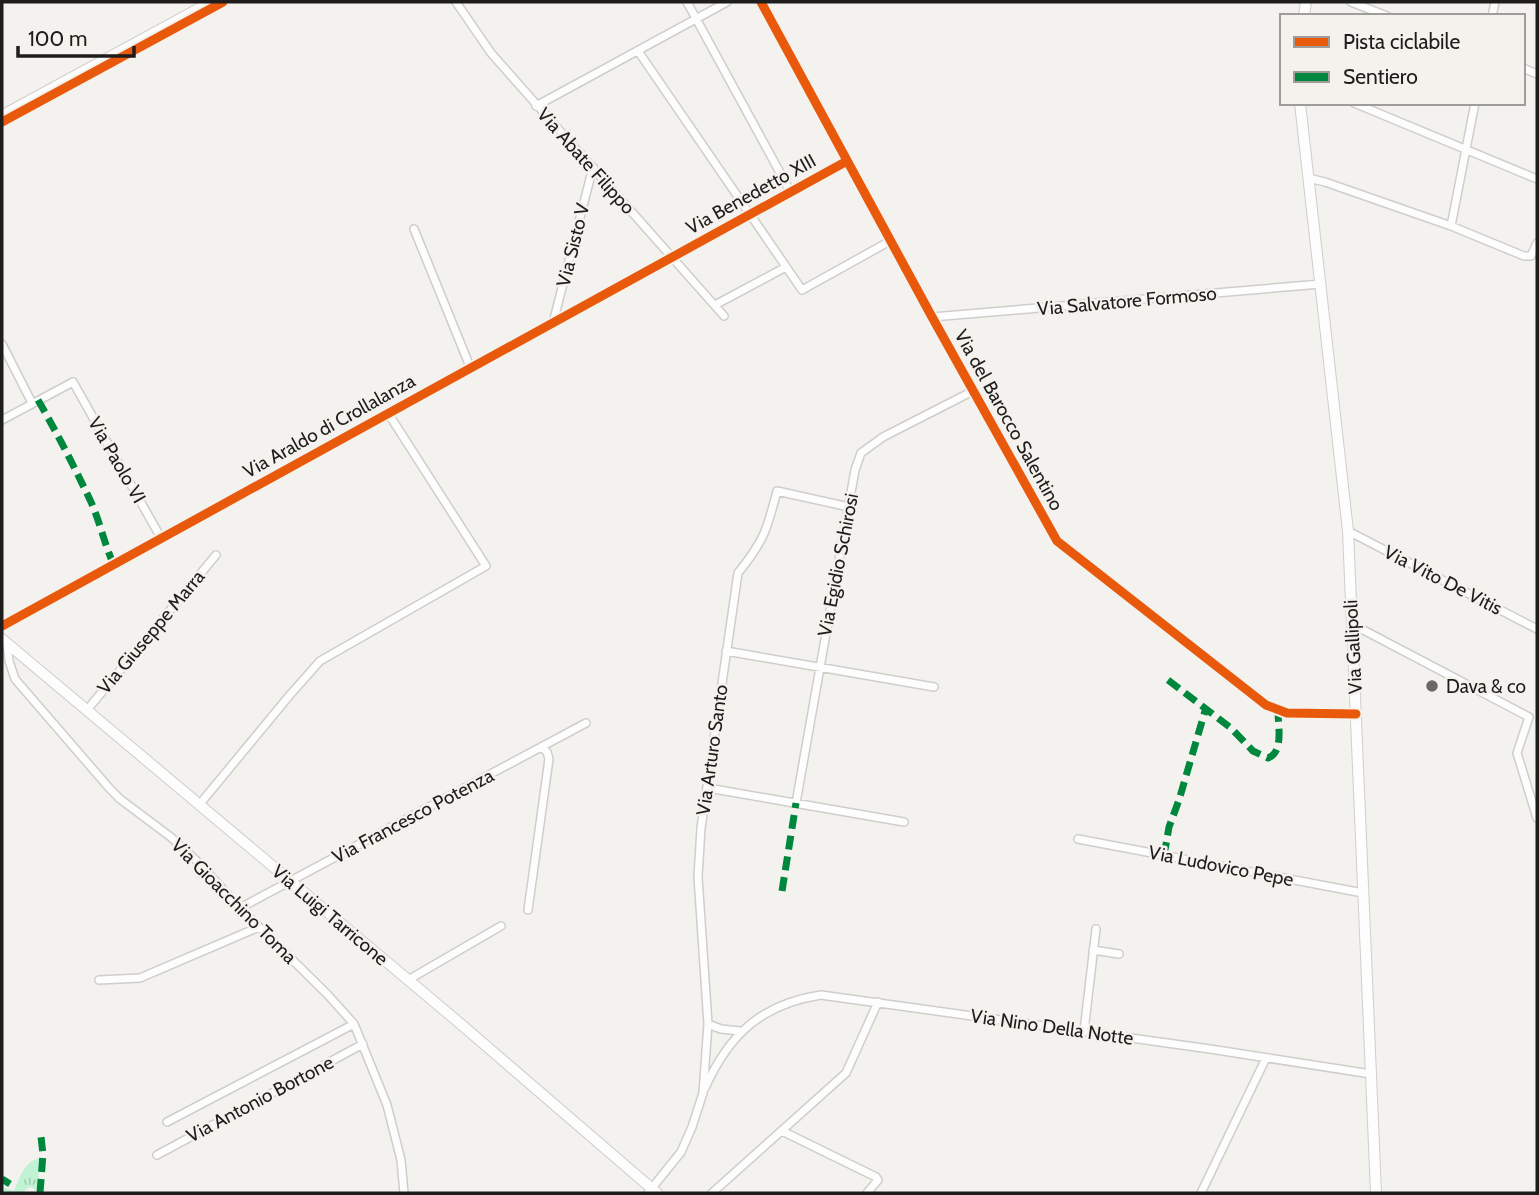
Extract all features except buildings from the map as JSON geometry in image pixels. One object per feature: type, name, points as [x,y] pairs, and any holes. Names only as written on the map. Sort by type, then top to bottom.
[{"type":"main road","name":"Via Gallipoli","points":[[1300,105],[1348,531],[1376,1193]]},
{"type":"main road","name":"Via Luigi Tarricone","points":[[5,641],[408,980],[652,1192]]},
{"type":"street","points":[[2,115],[210,2]]},
{"type":"street","name":"Via Abate Filippo","points":[[456,2],[491,53],[724,316]]},
{"type":"street","points":[[687,2],[790,191]]},
{"type":"street","points":[[537,106],[727,2]]},
{"type":"street","name":"Via del Barocco Salentino","points":[[761,2],[972,391],[1057,541],[1266,705],[1287,713],[1356,714]]},
{"type":"street","points":[[1351,2],[1382,14]]},
{"type":"street","points":[[638,51],[802,290],[890,241]]},
{"type":"street","points":[[1359,105],[1537,179]]},
{"type":"street","points":[[1451,226],[1475,105]]},
{"type":"street","name":"Via Benedetto XIII","points":[[672,257],[847,161]]},
{"type":"street","name":"Via Sisto V","points":[[553,323],[593,167]]},
{"type":"street","points":[[1308,178],[1451,226],[1524,256],[1531,256],[1537,243]]},
{"type":"street","points":[[414,229],[471,369]]},
{"type":"street","name":"Via Araldo di Crollalanza","points":[[2,626],[672,257]]},
{"type":"street","points":[[715,305],[786,267]]},
{"type":"street","name":"Via Salvatore Formoso","points":[[932,317],[1321,285]]},
{"type":"street","points":[[2,344],[32,403],[2,420]]},
{"type":"street","name":"Via Paolo VI","points":[[32,403],[73,382],[161,538]]},
{"type":"street","name":"Via Egidio Schirosi","points":[[796,803],[855,470],[862,453],[883,437],[972,391]]},
{"type":"street","points":[[199,805],[320,661],[486,566],[388,413]]},
{"type":"street","name":"Via Arturo Santo","points":[[703,1093],[708,1024],[698,877],[701,828],[729,651],[738,573],[758,548],[766,531],[777,491],[849,507]]},
{"type":"street","name":"Via Vito De Vitis","points":[[1348,531],[1537,629]]},
{"type":"street","name":"Via Giuseppe Marra","points":[[87,710],[216,555]]},
{"type":"street","points":[[1352,624],[1529,717],[1517,753],[1537,818]]},
{"type":"street","name":"Via Gioacchino Toma","points":[[5,641],[15,679],[110,789],[181,846],[354,1024],[387,1105],[401,1160],[404,1193]]},
{"type":"street","points":[[729,651],[934,687]]},
{"type":"street","name":"Via Francesco Potenza","points":[[240,908],[586,723]]},
{"type":"street","points":[[528,910],[548,759],[547,752],[541,747]]},
{"type":"street","points":[[708,788],[904,822]]},
{"type":"street","name":"Via Ludovico Pepe","points":[[1078,839],[1363,893]]},
{"type":"street","points":[[408,980],[501,926]]},
{"type":"street","points":[[100,980],[140,978],[260,927]]},
{"type":"street","points":[[1084,1031],[1096,929]]},
{"type":"street","points":[[1093,950],[1119,954]]},
{"type":"street","name":"Via Nino Della Notte","points":[[740,1031],[768,1012],[801,998],[821,995],[1371,1074]]},
{"type":"street","points":[[712,1193],[846,1073],[878,1002]]},
{"type":"street","points":[[167,1122],[354,1024]]},
{"type":"street","points":[[708,1024],[720,1029],[740,1031]]},
{"type":"street","name":"Via Arturo Santo","points":[[652,1192],[681,1152],[703,1093],[725,1049],[740,1031]]},
{"type":"street","name":"Via Antonio Bortone","points":[[157,1155],[363,1044]]},
{"type":"street","points":[[1201,1193],[1266,1058]]},
{"type":"street","points":[[782,1131],[876,1177],[876,1185],[867,1193]]},
{"type":"green space","points":[[39,1158],[38,1191],[31,1187],[24,1193],[2,1193],[2,1187],[14,1191],[26,1167]]},
{"type":"marked path","points":[[38,400],[91,502],[113,563]]},
{"type":"marked path","points":[[1168,680],[1231,728],[1253,751],[1268,758],[1273,755],[1278,744],[1278,711]]},
{"type":"marked path","points":[[1164,856],[1169,827],[1205,711]]},
{"type":"marked path","points":[[782,891],[796,803]]},
{"type":"marked path","points":[[40,1193],[43,1154],[41,1137]]},
{"type":"marked path","points":[[2,1179],[10,1184]]},
{"type":"cycle path","points":[[2,122],[223,2]]},
{"type":"cycle path","points":[[761,2],[1057,541],[1266,705],[1287,713],[1356,714]]},
{"type":"cycle path","points":[[2,626],[847,161]]},
{"type":"place","name":"Dava & co","points":[[1432,686]]}]
